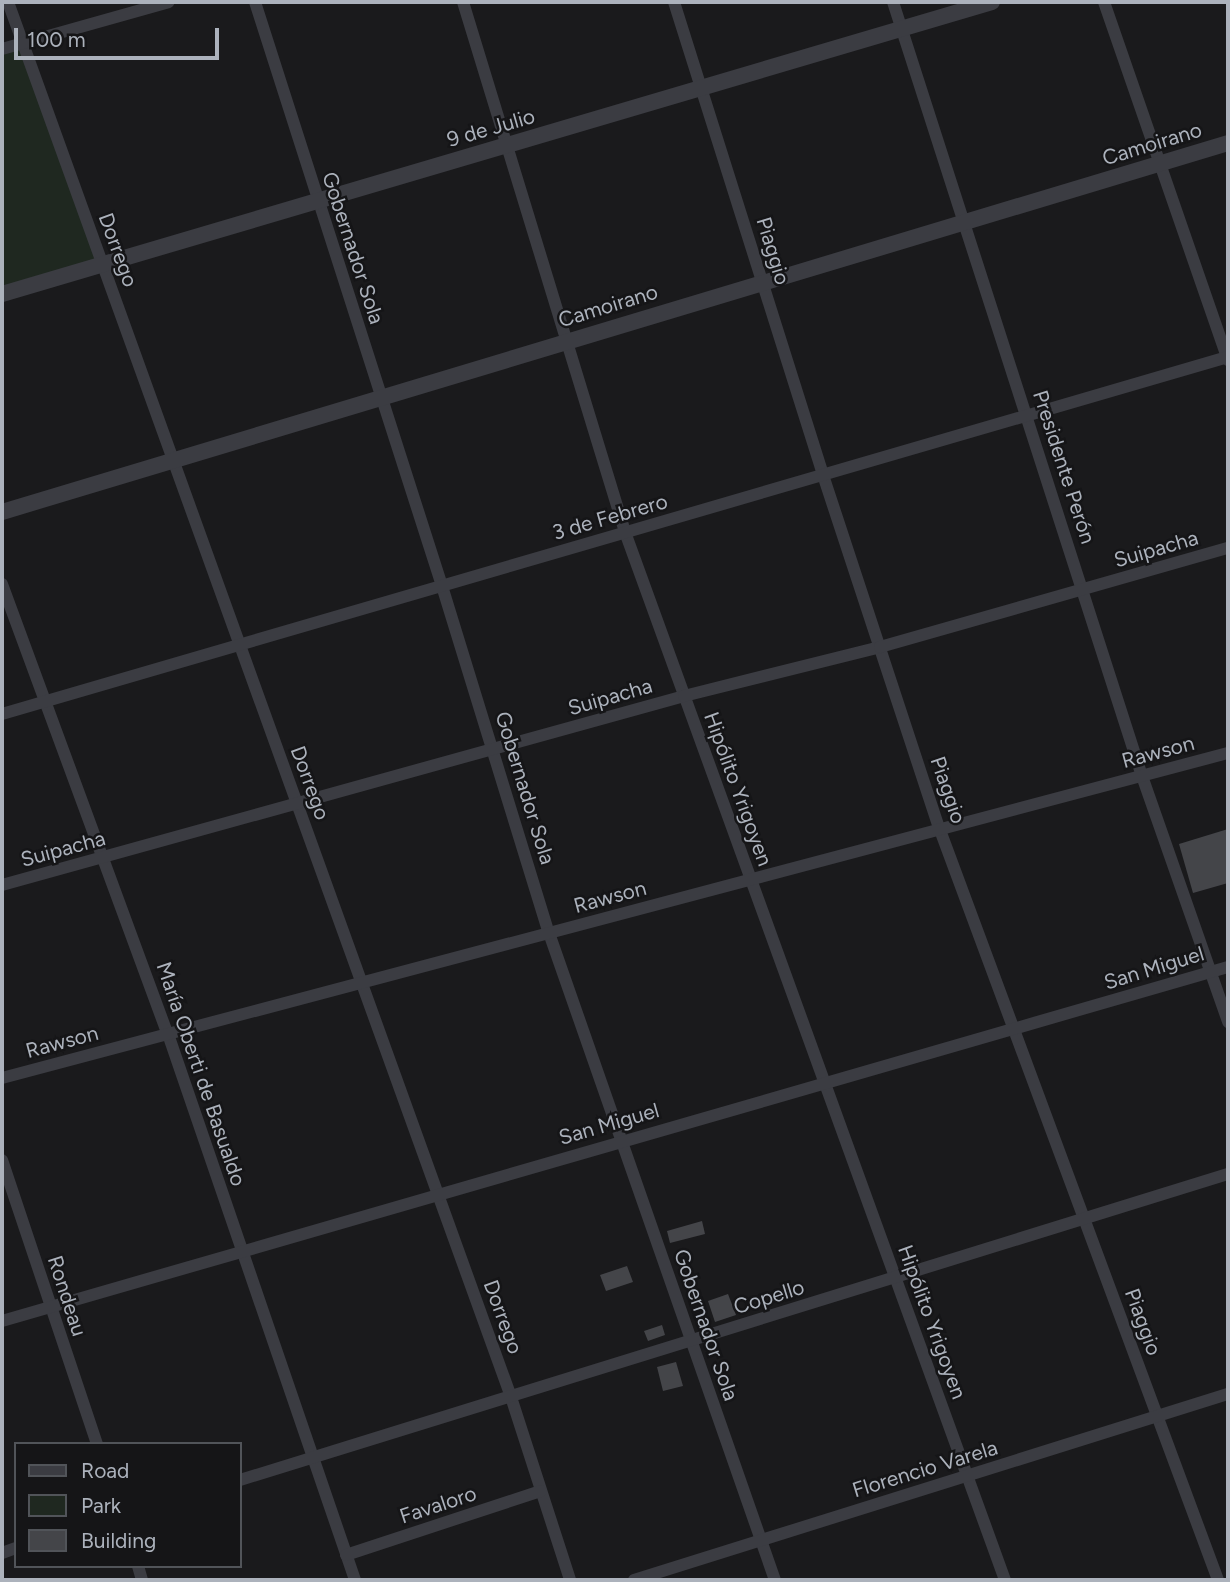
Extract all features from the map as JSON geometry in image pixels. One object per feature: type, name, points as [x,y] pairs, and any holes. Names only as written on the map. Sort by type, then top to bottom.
[{"type":"street","name":"Dorrego","points":[[8,2],[511,1397],[570,1580]]},
{"type":"street","points":[[2,49],[169,2]]},
{"type":"street","name":"Gobernador Sola","points":[[255,2],[442,586],[549,933],[775,1580]]},
{"type":"street","name":"Hipólito Yrigoyen","points":[[463,2],[625,533],[1005,1580]]},
{"type":"street","name":"Piaggio","points":[[674,2],[823,475],[940,830],[1217,1580]]},
{"type":"street","name":"Presidente Perón","points":[[893,2],[1142,776],[1228,1023]]},
{"type":"street","name":"9 de Julio","points":[[2,294],[992,2]]},
{"type":"street","points":[[1104,2],[1158,164],[1228,358]]},
{"type":"street","name":"Camoirano","points":[[2,512],[566,340],[1228,143]]},
{"type":"street","name":"3 de Febrero","points":[[2,714],[1228,358]]},
{"type":"street","name":"Suipacha","points":[[2,886],[684,696],[880,647],[1228,548]]},
{"type":"street","name":"María Oberti de Basualdo","points":[[2,584],[168,1034],[355,1580]]},
{"type":"street","name":"Rawson","points":[[2,1078],[1228,754]]},
{"type":"street","name":"San Miguel","points":[[2,1321],[621,1140],[1015,1030],[1228,967]]},
{"type":"street","name":"Rondeau","points":[[2,1160],[96,1442]]},
{"type":"street","name":"Copello","points":[[242,1479],[1228,1174]]},
{"type":"street","name":"Florencio Varela","points":[[634,1580],[1228,1394]]},
{"type":"street","name":"Favaloro","points":[[346,1555],[541,1491]]},
{"type":"green space","points":[[23,43],[102,264],[2,294],[2,49]]},
{"type":"building","points":[[1228,829],[1228,883],[1193,893],[1179,844]]},
{"type":"building","points":[[702,1221],[705,1234],[670,1243],[667,1231]]},
{"type":"building","points":[[627,1266],[633,1282],[606,1291],[600,1275]]},
{"type":"building","points":[[728,1294],[736,1315],[715,1322],[708,1301]]},
{"type":"building","points":[[662,1325],[665,1335],[648,1341],[644,1331]]},
{"type":"building","points":[[676,1362],[683,1386],[663,1391],[657,1367]]}]
